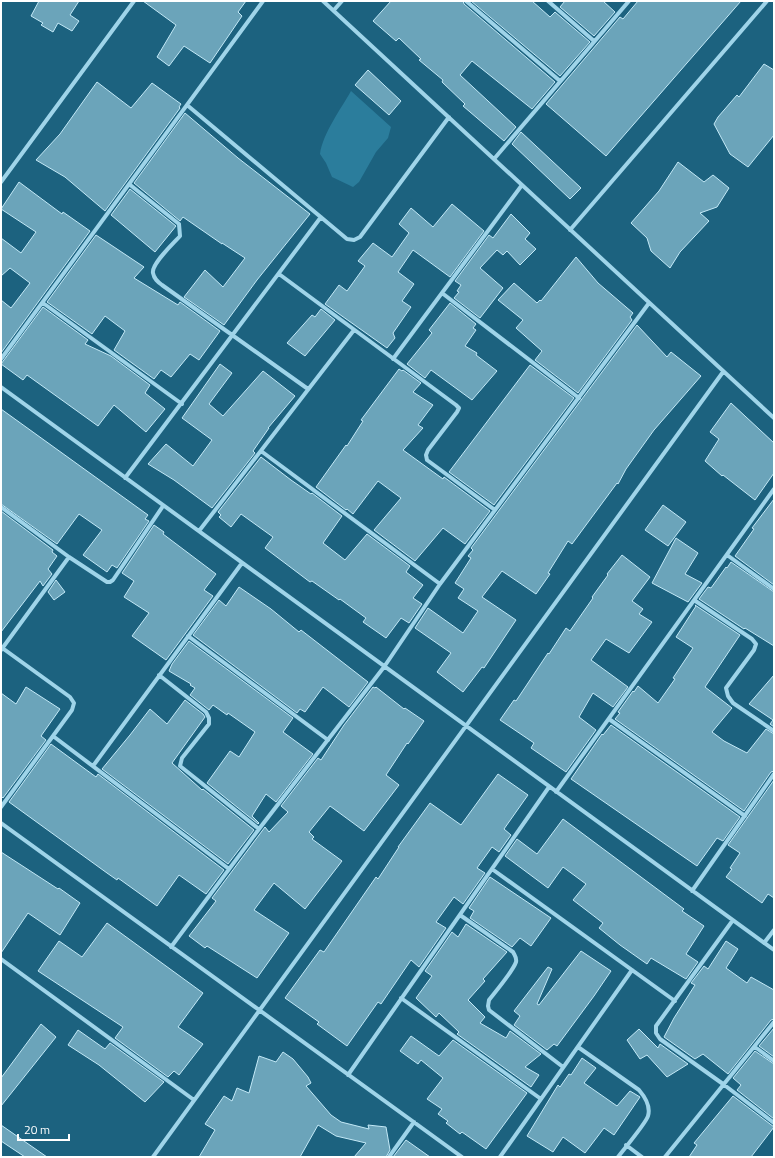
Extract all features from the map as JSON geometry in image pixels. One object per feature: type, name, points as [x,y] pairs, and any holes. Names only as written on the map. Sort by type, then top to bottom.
[{"type":"street","points":[[1,182],[134,1]]},
{"type":"street","points":[[1,359],[263,1]]},
{"type":"street","points":[[324,1],[774,418]]},
{"type":"street","points":[[334,10],[342,1]]},
{"type":"street","points":[[466,1],[560,81]]},
{"type":"street","points":[[548,1],[594,41]]},
{"type":"street","points":[[494,159],[629,1]]},
{"type":"street","points":[[570,230],[767,1]]},
{"type":"street","points":[[187,105],[347,240],[354,240],[360,237],[449,118]]},
{"type":"street","points":[[129,184],[179,224],[180,236],[155,265],[153,271],[155,279],[308,389]]},
{"type":"street","points":[[393,359],[522,186]]},
{"type":"street","points":[[125,478],[321,217]]},
{"type":"street","points":[[279,274],[456,404],[459,408],[457,412],[428,450],[426,455],[427,460],[496,510]]},
{"type":"street","points":[[442,293],[579,398]]},
{"type":"street","points":[[43,303],[182,404]]},
{"type":"street","points":[[171,946],[384,667],[440,584],[649,303]]},
{"type":"street","points":[[199,531],[354,330]]},
{"type":"street","points":[[153,1157],[723,372]]},
{"type":"street","points":[[1,387],[774,950]]},
{"type":"street","points":[[261,451],[440,584]]},
{"type":"street","points":[[556,792],[774,489]]},
{"type":"street","points":[[1,507],[68,557],[107,582],[110,582],[113,580],[163,506]]},
{"type":"street","points":[[727,555],[774,589]]},
{"type":"street","points":[[1,807],[72,710],[74,703],[70,697],[2,648],[68,557]]},
{"type":"street","points":[[93,766],[242,563]]},
{"type":"street","points":[[694,600],[752,639],[756,644],[754,650],[726,688],[732,703],[774,731]]},
{"type":"street","points":[[188,636],[328,740]]},
{"type":"street","points":[[160,675],[206,712],[209,718],[209,724],[182,758],[180,766],[260,829]]},
{"type":"street","points":[[609,720],[745,816]]},
{"type":"street","points":[[53,736],[229,869]]},
{"type":"street","points":[[692,891],[774,774]]},
{"type":"street","points":[[348,1075],[549,787]]},
{"type":"street","points":[[1,823],[462,1157]]},
{"type":"street","points":[[492,869],[675,1001]]},
{"type":"street","points":[[460,915],[513,952],[516,957],[516,962],[512,969],[489,1000],[489,1010],[563,1067]]},
{"type":"street","points":[[733,920],[656,1026],[656,1033],[660,1039],[774,1123]]},
{"type":"street","points":[[764,943],[774,930]]},
{"type":"street","points":[[1,959],[194,1100]]},
{"type":"street","points":[[500,1157],[632,970]]},
{"type":"street","points":[[401,998],[541,1099]]},
{"type":"street","points":[[665,1157],[774,1022]]},
{"type":"street","points":[[578,1047],[639,1090],[646,1098],[648,1116],[618,1157]]},
{"type":"street","points":[[755,1047],[774,1061]]},
{"type":"street","points":[[389,1157],[414,1122]]},
{"type":"street","points":[[626,1145],[642,1157]]},
{"type":"shaded area","points":[[351,91],[391,127],[388,138],[376,152],[359,182],[353,187],[332,177],[320,154],[328,130]]},
{"type":"building","points":[[39,1],[79,1],[70,15],[79,21],[72,31],[58,23],[53,32],[41,25],[43,23],[31,16]]},
{"type":"building","points":[[143,1],[246,1],[238,12],[242,16],[210,63],[184,46],[169,66],[157,57],[176,25]]},
{"type":"building","points":[[391,1],[463,1],[464,4],[555,82],[532,109],[472,61],[460,75],[516,127],[504,141],[463,106],[465,104],[442,82],[443,80],[419,60],[421,59],[399,38],[396,41],[373,21]]},
{"type":"building","points":[[471,1],[532,1],[550,17],[555,12],[590,42],[560,76]]},
{"type":"building","points":[[565,1],[603,1],[615,12],[594,36],[560,7]]},
{"type":"building","points":[[638,1],[741,1],[606,156],[546,104],[620,17],[623,19]]},
{"type":"building","points":[[764,64],[774,70],[774,135],[748,167],[730,154],[714,124],[718,117],[737,95],[739,97]]},
{"type":"building","points":[[368,70],[401,101],[389,115],[355,85]]},
{"type":"building","points":[[97,82],[131,108],[152,83],[181,104],[179,107],[180,108],[105,211],[65,177],[36,160],[60,134]]},
{"type":"building","points":[[185,113],[238,158],[310,214],[257,280],[224,325],[184,297],[205,270],[223,287],[245,258],[183,217],[180,221],[134,183]]},
{"type":"building","points":[[521,132],[581,188],[570,199],[512,144]]},
{"type":"building","points":[[678,162],[704,182],[713,175],[729,188],[717,207],[700,213],[709,221],[680,252],[670,268],[651,251],[647,238],[631,223],[659,191]]},
{"type":"building","points":[[19,182],[62,214],[63,212],[90,231],[1,353],[1,300],[11,308],[30,283],[10,268],[1,276],[1,238],[21,253],[36,232],[1,209]]},
{"type":"building","points":[[130,189],[176,226],[155,252],[111,215]]},
{"type":"building","points":[[452,204],[484,231],[450,277],[413,250],[398,272],[414,284],[402,301],[411,307],[393,333],[395,338],[387,348],[325,304],[339,285],[347,291],[365,266],[358,261],[373,243],[392,257],[409,233],[399,224],[411,208],[433,227]]},
{"type":"building","points":[[511,214],[530,233],[525,239],[536,249],[520,265],[507,251],[503,255],[497,250],[480,268],[503,288],[480,318],[454,298],[459,292],[457,291],[461,285],[455,281],[489,235],[493,238]]},
{"type":"building","points":[[96,235],[144,267],[134,278],[178,305],[180,302],[220,331],[199,360],[190,354],[171,377],[161,370],[154,379],[114,350],[125,331],[105,316],[92,334],[47,302]]},
{"type":"building","points":[[576,257],[598,283],[633,313],[630,317],[632,320],[578,393],[535,360],[542,351],[516,328],[523,320],[498,300],[514,283],[537,303],[540,300],[541,301]]},
{"type":"building","points":[[450,303],[476,324],[473,328],[476,330],[465,346],[477,353],[476,355],[497,371],[472,400],[431,370],[425,378],[407,364],[432,333],[429,330]]},
{"type":"building","points":[[43,307],[88,340],[85,344],[111,356],[150,385],[145,393],[165,409],[146,432],[114,405],[98,426],[27,375],[23,380],[1,364]]},
{"type":"building","points":[[321,309],[335,320],[305,356],[287,343],[312,315],[315,317]]},
{"type":"building","points":[[637,325],[667,357],[671,352],[701,376],[654,430],[626,469],[618,484],[617,483],[572,544],[568,541],[548,573],[550,574],[536,594],[502,571],[482,597],[516,620],[484,668],[482,667],[463,692],[437,672],[451,653],[415,628],[428,608],[463,633],[478,611],[458,598],[464,589],[455,583],[471,558],[468,556],[473,550],[471,548]]},
{"type":"building","points":[[220,364],[232,373],[209,404],[223,416],[263,371],[295,396],[268,428],[253,451],[255,453],[212,508],[174,480],[148,464],[166,444],[193,466],[212,440],[182,418]]},
{"type":"building","points":[[530,365],[574,398],[494,505],[449,472]]},
{"type":"building","points":[[399,369],[402,371],[403,370],[421,383],[413,392],[433,405],[418,425],[423,428],[403,450],[443,479],[444,477],[490,511],[465,544],[443,528],[415,561],[374,530],[401,498],[378,481],[353,514],[316,487],[346,445],[347,446],[363,421],[361,420]]},
{"type":"building","points":[[731,403],[774,443],[774,473],[755,500],[723,475],[722,476],[705,461],[719,439],[710,432]]},
{"type":"building","points":[[1,409],[148,515],[145,519],[149,521],[117,568],[112,565],[107,572],[83,555],[102,530],[79,514],[57,544],[1,504]]},
{"type":"building","points":[[261,457],[342,516],[323,543],[345,560],[367,534],[410,566],[406,572],[423,585],[413,598],[422,604],[409,623],[401,618],[386,638],[363,622],[366,618],[312,581],[310,582],[265,548],[273,537],[241,514],[231,527],[219,517],[221,515],[218,512]]},
{"type":"building","points":[[774,499],[774,585],[735,556],[754,529],[752,528]]},
{"type":"building","points":[[663,505],[686,522],[668,546],[645,530]]},
{"type":"building","points":[[1,511],[53,550],[52,552],[57,556],[48,569],[52,574],[43,586],[40,581],[1,632]]},
{"type":"building","points":[[154,525],[164,532],[163,534],[216,574],[204,590],[213,596],[166,660],[132,636],[149,613],[124,597],[134,581],[122,573]]},
{"type":"building","points":[[676,538],[698,553],[685,574],[702,583],[688,602],[652,583]]},
{"type":"building","points":[[622,555],[650,577],[632,601],[643,609],[639,614],[652,622],[629,653],[606,639],[591,660],[628,687],[613,707],[593,693],[579,717],[596,730],[566,772],[531,748],[534,743],[500,720],[514,700],[516,701],[566,628],[570,631],[608,575],[607,574]]},
{"type":"building","points":[[731,562],[774,592],[774,646],[745,628],[744,629],[699,599],[708,587],[711,588]]},
{"type":"building","points":[[56,580],[65,592],[54,600],[48,592]]},
{"type":"building","points":[[239,587],[271,609],[299,632],[301,630],[368,682],[349,707],[323,687],[305,712],[300,709],[297,713],[193,635],[219,600],[226,606]]},
{"type":"building","points":[[695,605],[740,635],[705,687],[732,708],[712,732],[724,741],[747,753],[766,729],[774,734],[774,771],[771,772],[744,811],[615,719],[620,713],[618,712],[638,686],[658,703],[675,679],[673,678],[693,648],[676,637],[696,606]]},
{"type":"building","points":[[189,641],[293,718],[283,732],[313,754],[276,802],[266,794],[252,816],[259,823],[258,824],[207,783],[230,751],[239,757],[255,732],[228,713],[227,715],[213,705],[209,710],[190,695],[195,688],[190,685],[191,684],[169,671],[172,664]]},
{"type":"building","points":[[774,675],[774,727],[770,724],[773,720],[749,704]]},
{"type":"building","points":[[26,687],[60,709],[41,736],[46,740],[3,798],[1,796],[1,693],[16,704]]},
{"type":"building","points":[[373,687],[376,687],[404,709],[405,708],[424,721],[408,744],[407,743],[386,775],[399,785],[364,831],[330,806],[309,832],[314,837],[312,839],[342,861],[305,909],[274,883],[254,910],[289,933],[257,978],[207,946],[205,948],[189,936],[216,901],[212,898],[265,827],[269,832],[288,812],[281,806],[318,758],[321,760],[344,725]]},
{"type":"building","points":[[185,700],[205,717],[172,763],[202,790],[203,789],[254,830],[228,864],[102,769],[150,709],[167,724]]},
{"type":"building","points":[[611,725],[740,817],[723,841],[717,838],[697,866],[571,779],[602,734],[603,735]]},
{"type":"building","points":[[51,744],[96,777],[98,774],[224,870],[206,894],[179,875],[157,906],[118,878],[117,880],[107,873],[9,802]]},
{"type":"building","points":[[498,774],[528,795],[504,829],[511,835],[499,852],[492,847],[477,868],[485,873],[463,904],[454,897],[436,922],[446,928],[419,967],[411,960],[381,1004],[378,1002],[347,1046],[317,1024],[319,1022],[285,998],[320,950],[324,952],[376,877],[378,879],[398,847],[430,803],[461,825]]},
{"type":"building","points":[[774,780],[774,898],[768,894],[762,903],[726,877],[740,853],[728,845]]},
{"type":"building","points":[[563,819],[684,909],[682,911],[704,926],[686,954],[698,962],[686,979],[651,958],[647,964],[599,928],[603,923],[573,900],[586,884],[563,867],[548,888],[505,856],[517,839],[537,854]]},
{"type":"building","points":[[1,852],[58,889],[59,888],[80,903],[60,935],[28,913],[1,953]]},
{"type":"building","points":[[490,877],[551,918],[531,946],[520,938],[512,947],[470,918],[474,911],[469,908]]},
{"type":"building","points":[[107,923],[203,993],[178,1027],[203,1044],[179,1075],[174,1071],[168,1077],[115,1038],[123,1027],[38,971],[59,941],[82,957]]},
{"type":"building","points":[[466,924],[507,952],[483,979],[485,981],[468,1000],[485,1017],[480,1023],[506,1038],[510,1031],[541,1054],[525,1067],[539,1075],[531,1087],[457,1034],[459,1032],[439,1013],[436,1017],[416,998],[432,976],[425,971],[452,932],[458,937]]},
{"type":"building","points":[[726,941],[738,949],[726,968],[747,983],[751,977],[774,990],[774,1019],[771,1020],[728,1074],[703,1054],[695,1059],[664,1037],[695,985],[691,983],[704,966],[708,969]]},
{"type":"building","points":[[581,951],[611,971],[557,1046],[554,1044],[547,1050],[514,1025],[520,1016],[514,1011],[548,967],[552,969],[537,1004],[539,1005]]},
{"type":"building","points":[[41,1024],[56,1037],[1,1106],[1,1078]]},
{"type":"building","points":[[774,1028],[774,1057],[759,1046]]},
{"type":"building","points":[[639,1029],[658,1048],[660,1044],[688,1064],[667,1077],[647,1055],[640,1059],[627,1040]]},
{"type":"building","points":[[78,1030],[105,1049],[110,1043],[164,1082],[145,1102],[99,1065],[68,1045]]},
{"type":"building","points":[[411,1036],[439,1056],[453,1040],[527,1093],[486,1149],[462,1132],[460,1134],[446,1123],[448,1121],[438,1114],[442,1109],[427,1099],[443,1078],[421,1060],[418,1064],[400,1051]]},
{"type":"building","points":[[755,1051],[774,1064],[774,1119],[737,1090],[741,1085],[733,1078]]},
{"type":"building","points":[[283,1052],[293,1059],[308,1077],[311,1083],[306,1086],[331,1115],[341,1122],[369,1129],[368,1125],[386,1127],[390,1150],[386,1157],[354,1157],[366,1143],[336,1136],[318,1125],[300,1157],[199,1157],[215,1130],[205,1124],[224,1096],[232,1101],[237,1088],[249,1093],[259,1056],[276,1062]]},
{"type":"building","points":[[582,1058],[596,1068],[584,1083],[617,1106],[630,1091],[640,1097],[614,1135],[604,1128],[585,1153],[563,1137],[553,1152],[527,1136],[558,1085],[560,1087],[569,1074],[571,1075]]},
{"type":"building","points":[[733,1096],[774,1127],[751,1157],[689,1157],[697,1145],[694,1143]]},
{"type":"building","points":[[1,1125],[47,1157],[25,1157],[1,1141]]},
{"type":"building","points":[[406,1140],[430,1157],[393,1157]]}]
